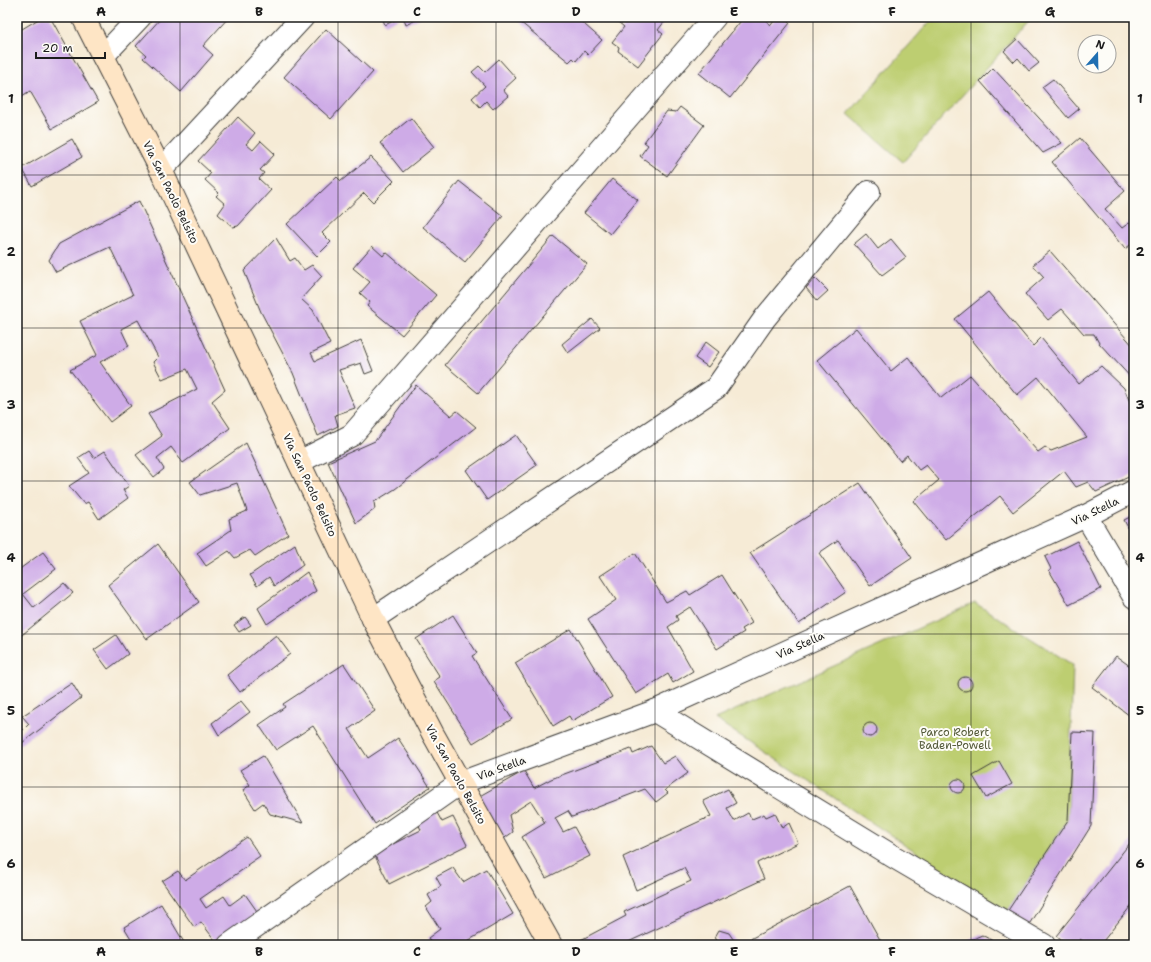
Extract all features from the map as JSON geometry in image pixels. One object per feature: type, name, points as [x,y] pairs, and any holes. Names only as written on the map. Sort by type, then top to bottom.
[{"type":"main road","name":"Via San Paolo Belsito","points":[[83,17],[161,170],[372,619],[460,783],[551,945]]},
{"type":"street","points":[[103,56],[140,17]]},
{"type":"street","points":[[161,170],[303,17]]},
{"type":"street","points":[[299,462],[352,435],[715,17]]},
{"type":"street","points":[[372,619],[716,388],[765,318],[870,192]]},
{"type":"street","name":"Via Stella","points":[[229,945],[460,783],[655,711],[1086,516],[1134,491]]},
{"type":"street","points":[[1086,516],[1134,597]]},
{"type":"street","points":[[655,711],[894,857],[1044,945]]},
{"type":"green space","points":[[934,17],[1032,17],[903,162],[848,114]]},
{"type":"green space","name":"Parco Robert Baden-Powell","points":[[975,603],[1073,665],[1068,820],[1007,912],[715,719]]},
{"type":"building","points":[[42,17],[50,17],[98,102],[52,129],[30,91],[17,99],[17,32]]},
{"type":"building","points":[[162,17],[229,17],[203,46],[213,55],[181,92],[143,58],[146,55],[136,46]]},
{"type":"building","points":[[382,17],[401,17],[385,25]]},
{"type":"building","points":[[403,17],[421,17],[406,25]]},
{"type":"building","points":[[514,17],[576,17],[602,40],[588,55],[584,51],[576,61],[573,58],[569,62]]},
{"type":"building","points":[[612,17],[668,17],[658,30],[663,34],[638,66],[618,51],[619,47],[612,42],[624,27]]},
{"type":"building","points":[[744,17],[762,17],[771,25],[777,17],[783,17],[790,23],[730,98],[699,73]]},
{"type":"building","points":[[326,29],[373,72],[331,119],[284,77]]},
{"type":"building","points":[[1017,39],[1039,63],[1029,71],[1018,58],[1014,62],[1004,51]]},
{"type":"building","points":[[499,59],[516,78],[503,90],[508,96],[493,109],[486,101],[480,107],[472,98],[485,86],[472,72],[479,66],[485,72]]},
{"type":"building","points":[[993,68],[1062,143],[1043,153],[980,81]]},
{"type":"building","points":[[1053,79],[1079,109],[1068,118],[1042,87]]},
{"type":"building","points":[[680,107],[704,125],[667,176],[640,156],[648,145],[644,142],[667,111],[676,112]]},
{"type":"building","points":[[238,117],[255,133],[246,144],[253,150],[261,141],[275,154],[260,170],[264,173],[259,179],[271,190],[238,226],[233,227],[218,214],[225,204],[216,196],[219,193],[205,180],[211,173],[198,161]]},
{"type":"building","points":[[411,118],[434,147],[403,172],[380,143]]},
{"type":"building","points":[[1080,138],[1125,191],[1105,209],[1122,228],[1129,223],[1134,228],[1134,242],[1125,249],[1052,162]]},
{"type":"building","points":[[72,139],[82,157],[32,186],[22,168]]},
{"type":"building","points":[[371,157],[394,181],[373,202],[364,193],[322,233],[331,242],[317,256],[287,224],[337,177],[341,181]]},
{"type":"building","points":[[612,179],[638,200],[610,234],[584,213]]},
{"type":"building","points":[[459,181],[503,216],[465,262],[423,227]]},
{"type":"building","points":[[139,201],[225,390],[212,401],[230,428],[183,463],[171,447],[157,458],[164,469],[154,477],[136,455],[162,436],[148,414],[197,389],[187,369],[162,379],[153,362],[158,357],[138,320],[121,329],[129,346],[100,362],[131,406],[110,422],[70,370],[97,355],[80,321],[133,295],[110,247],[56,272],[49,260],[59,244]]},
{"type":"building","points":[[866,234],[878,249],[891,239],[906,257],[882,275],[854,244]]},
{"type":"building","points":[[553,236],[587,264],[478,393],[445,365]]},
{"type":"building","points":[[276,238],[290,261],[295,258],[304,270],[312,265],[322,276],[301,299],[313,310],[330,344],[311,353],[315,361],[361,340],[373,371],[365,374],[361,363],[339,370],[355,408],[335,415],[338,426],[318,436],[293,373],[261,312],[244,271]]},
{"type":"building","points":[[372,246],[383,256],[386,252],[436,295],[402,335],[367,306],[370,302],[360,293],[370,282],[353,268]]},
{"type":"building","points":[[1050,251],[1134,347],[1134,381],[1099,343],[1094,334],[1084,334],[1062,309],[1048,320],[1025,294],[1044,277],[1033,265]]},
{"type":"building","points":[[815,278],[828,291],[817,301],[806,288]]},
{"type":"building","points":[[988,292],[1033,346],[1041,338],[1079,384],[1101,366],[1124,388],[1134,412],[1133,475],[1096,492],[1088,482],[1076,487],[1064,471],[1013,512],[1000,496],[946,540],[914,501],[939,480],[926,465],[919,470],[907,455],[900,461],[817,360],[856,328],[891,371],[908,357],[941,398],[970,375],[1038,452],[1045,447],[1051,451],[1087,437],[1038,377],[1017,395],[955,319]]},
{"type":"building","points":[[592,319],[600,328],[568,353],[562,344]]},
{"type":"building","points":[[706,342],[719,352],[708,367],[695,358]]},
{"type":"building","points":[[416,385],[451,416],[457,411],[476,427],[395,489],[374,502],[375,509],[356,523],[328,462],[375,441]]},
{"type":"building","points":[[516,435],[537,465],[487,500],[466,470]]},
{"type":"building","points":[[246,443],[288,534],[255,556],[250,550],[235,558],[229,551],[206,566],[197,553],[231,530],[229,519],[247,511],[237,483],[200,495],[190,482]]},
{"type":"building","points":[[89,451],[94,458],[105,451],[129,486],[123,490],[128,498],[99,519],[88,502],[84,504],[69,486],[89,473],[78,458]]},
{"type":"building","points":[[860,483],[912,558],[870,586],[838,540],[819,553],[846,592],[799,624],[750,553]]},
{"type":"building","points":[[1134,515],[1134,539],[1124,520]]},
{"type":"building","points":[[1077,541],[1101,589],[1069,605],[1049,570],[1051,569],[1045,557]]},
{"type":"building","points":[[158,544],[199,602],[147,639],[108,585]]},
{"type":"building","points":[[295,544],[303,565],[274,586],[269,577],[257,586],[250,575]]},
{"type":"building","points":[[43,552],[56,569],[23,594],[34,608],[64,583],[73,593],[17,639],[17,571]]},
{"type":"building","points":[[635,553],[666,602],[687,591],[690,595],[722,575],[752,623],[742,629],[744,632],[717,649],[690,607],[676,616],[678,620],[668,627],[693,671],[673,683],[668,674],[636,694],[588,619],[616,600],[600,576]]},
{"type":"building","points":[[307,572],[316,591],[267,624],[258,608]]},
{"type":"building","points":[[453,615],[477,653],[472,656],[512,719],[473,743],[434,681],[440,677],[416,639]]},
{"type":"building","points":[[245,617],[251,625],[239,632],[234,625]]},
{"type":"building","points":[[571,629],[612,697],[572,721],[569,716],[553,726],[515,663]]},
{"type":"building","points":[[116,635],[128,654],[108,669],[94,650]]},
{"type":"building","points":[[276,635],[290,654],[240,692],[227,675]]},
{"type":"building","points":[[1116,656],[1134,669],[1134,719],[1092,687]]},
{"type":"building","points":[[344,664],[375,711],[349,729],[368,758],[398,738],[430,787],[375,824],[313,726],[276,750],[259,725],[285,707],[283,704]]},
{"type":"building","points":[[962,677],[968,677],[972,681],[972,687],[968,691],[962,691],[958,687],[958,681]]},
{"type":"building","points":[[72,683],[81,698],[18,746],[17,736],[29,724],[22,716]]},
{"type":"building","points":[[241,701],[250,712],[219,735],[212,723]]},
{"type":"building","points":[[867,723],[873,723],[877,727],[877,733],[873,737],[867,737],[863,733],[863,727]]},
{"type":"building","points":[[1072,732],[1095,733],[1091,826],[1028,926],[1007,912],[1068,820]]},
{"type":"building","points":[[651,746],[663,763],[675,756],[688,773],[665,790],[668,793],[656,802],[645,789],[572,817],[568,811],[555,818],[563,832],[574,827],[590,856],[546,878],[522,837],[545,823],[531,801],[509,815],[513,832],[502,840],[476,798],[524,771],[534,788],[551,779],[631,749],[633,754]]},
{"type":"building","points":[[263,756],[303,823],[270,814],[263,803],[255,809],[243,790],[250,785],[240,770]]},
{"type":"building","points":[[999,761],[1012,784],[986,798],[973,776]]},
{"type":"building","points":[[955,779],[961,779],[965,783],[965,789],[961,793],[955,793],[951,789],[951,783]]},
{"type":"building","points":[[728,789],[736,803],[727,808],[734,821],[748,813],[752,819],[764,814],[766,817],[775,813],[782,828],[789,823],[798,843],[757,863],[764,879],[624,944],[625,945],[576,945],[575,943],[626,916],[624,912],[691,881],[684,868],[636,890],[623,857],[711,816],[703,801]]},
{"type":"building","points":[[435,809],[442,822],[453,817],[467,845],[389,884],[375,856],[393,844],[421,830],[416,818]]},
{"type":"building","points":[[247,837],[260,856],[200,899],[206,908],[224,896],[230,905],[245,894],[259,914],[217,943],[201,922],[194,927],[162,881],[178,871],[185,880]]},
{"type":"building","points":[[1134,838],[1134,902],[1100,945],[1088,945],[1080,939],[1075,945],[1067,945],[1056,936]]},
{"type":"building","points":[[453,868],[463,882],[486,869],[513,914],[461,945],[432,945],[428,938],[440,929],[426,907],[432,902],[428,895],[441,886],[436,877]]},
{"type":"building","points":[[850,886],[883,945],[739,945]]},
{"type":"building","points":[[161,904],[185,944],[135,945],[124,927]]},
{"type":"building","points":[[719,930],[729,933],[737,945],[719,945],[715,937]]},
{"type":"building","points":[[982,935],[1000,945],[959,945]]}]
